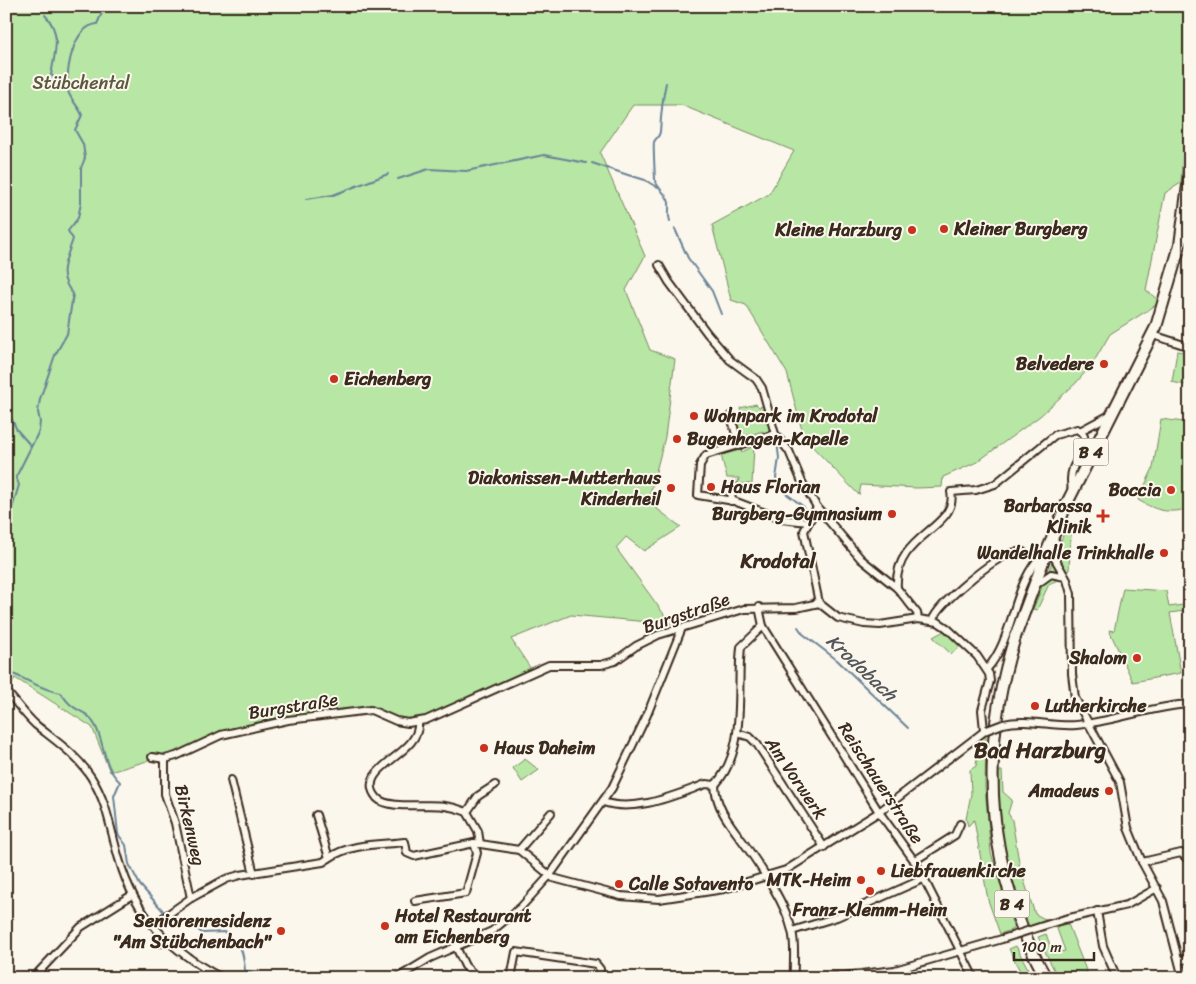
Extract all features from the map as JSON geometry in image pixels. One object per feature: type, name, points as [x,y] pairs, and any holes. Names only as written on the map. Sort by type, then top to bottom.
[{"type":"main road","name":"B 4","points":[[1046,978],[1025,937],[1010,897],[999,854],[994,816],[992,770],[994,734],[1000,692],[1015,637],[1056,529],[1072,492],[1153,335],[1180,245],[1188,202],[1190,170]]},
{"type":"street","points":[[1180,245],[1190,228]]},
{"type":"street","points":[[659,265],[669,282],[707,333],[730,360],[756,379],[762,388],[776,434],[789,451],[802,482],[817,507],[861,559],[897,588],[917,613],[918,619]]},
{"type":"street","points":[[1153,335],[1190,347]]},
{"type":"street","points":[[897,588],[897,573],[904,554],[948,513],[952,503],[951,492],[976,490],[995,484],[1055,435],[1079,430],[1112,414]]},
{"type":"street","points":[[731,416],[739,446]]},
{"type":"street","points":[[1072,492],[1070,479],[1085,440],[1079,430]]},
{"type":"street","points":[[776,434],[706,455],[702,460],[698,496],[731,501],[781,519],[808,522]]},
{"type":"street","points":[[731,501],[733,485]]},
{"type":"street","points":[[817,507],[804,531],[819,603],[838,618],[864,624],[880,625],[918,619],[932,621],[947,628],[960,638],[987,669],[990,681],[983,703],[986,730]]},
{"type":"street","points":[[1056,529],[1058,537],[1054,547],[1054,555],[1069,585],[1071,598],[1072,687],[1075,698],[1120,782],[1128,828],[1167,913],[1183,978]]},
{"type":"street","points":[[987,669],[998,655],[1030,569],[1047,551]]},
{"type":"street","points":[[932,621],[935,614],[960,589],[979,574],[1001,558],[1011,553],[1023,552]]},
{"type":"street","points":[[1033,588],[1048,575],[1065,576]]},
{"type":"street","name":"Burgstraße","points":[[152,757],[165,759],[201,746],[221,735],[288,720],[371,710],[396,721],[418,722],[457,708],[538,669],[554,664],[595,665],[609,663],[651,639],[744,609],[796,608],[819,603]]},
{"type":"street","name":"Reischauerstraße","points":[[759,608],[763,626],[879,812],[914,861],[974,978]]},
{"type":"street","points":[[763,626],[741,647],[737,733],[733,754],[725,774],[715,785],[716,799],[724,817],[766,877],[792,931],[794,978]]},
{"type":"street","points":[[397,978],[430,958],[492,930],[506,920],[536,892],[550,875],[603,802],[647,715],[682,628]]},
{"type":"street","points":[[6,691],[25,713],[58,740],[92,778],[108,811],[119,859],[132,895],[153,925],[180,953],[222,978]]},
{"type":"street","points":[[477,843],[519,850],[550,875],[586,889],[646,899],[684,896],[724,889],[786,870],[824,847],[879,812],[986,730],[1003,724],[1035,722],[1066,726],[1153,708],[1190,704]]},
{"type":"street","points":[[414,901],[466,893],[477,853],[478,831],[468,812],[446,806],[385,804],[376,796],[373,784],[377,772],[413,743],[418,733],[418,722]]},
{"type":"street","name":"Am Vorwerk","points":[[737,733],[750,737],[757,744],[824,847]]},
{"type":"street","name":"Birkenweg","points":[[165,759],[165,794],[175,823],[191,898]]},
{"type":"street","points":[[231,780],[254,874]]},
{"type":"street","points":[[603,802],[623,805],[643,803],[706,784],[715,785]]},
{"type":"street","points":[[468,812],[478,796],[495,786]]},
{"type":"street","points":[[519,850],[551,813]]},
{"type":"street","points":[[316,815],[329,858]]},
{"type":"street","points":[[914,861],[955,835],[960,824]]},
{"type":"street","name":"Birkenweg","points":[[153,925],[191,898],[226,879],[323,862],[339,851],[357,847],[405,842],[407,853],[414,856],[477,843]]},
{"type":"street","points":[[1142,862],[1182,853],[1190,861]]},
{"type":"street","points":[[792,931],[837,917],[923,879]]},
{"type":"street","points":[[788,978],[844,976],[895,970],[1065,919],[1127,905],[1157,888]]},
{"type":"street","points":[[33,978],[81,927],[132,895]]},
{"type":"street","points":[[1097,911],[1103,946],[1117,978]]},
{"type":"street","points":[[159,943],[169,943]]},
{"type":"street","points":[[456,947],[465,966],[478,978]]},
{"type":"street","points":[[511,978],[516,952],[596,964],[600,969],[599,978]]},
{"type":"street","points":[[1180,960],[1190,959]]},
{"type":"green space","name":"Stübchental","points":[[6,6],[1190,6],[1181,183],[1165,193],[1146,290],[1158,300],[1156,305],[1110,334],[1093,363],[1076,383],[1040,416],[977,462],[943,477],[942,487],[917,488],[861,485],[859,495],[804,438],[787,373],[746,305],[731,300],[712,225],[769,194],[794,151],[681,105],[633,105],[600,153],[645,256],[626,290],[650,350],[675,359],[665,437],[648,502],[681,527],[644,551],[626,537],[616,548],[671,624],[571,615],[511,639],[531,669],[430,718],[412,721],[397,719],[374,708],[347,711],[224,738],[110,772],[92,727],[15,678],[6,694]]},
{"type":"green space","points":[[1177,351],[1190,353],[1190,386],[1172,382]]},
{"type":"green space","points":[[1190,392],[1190,509],[1169,511],[1157,509],[1138,500],[1153,468],[1161,419],[1184,422]]},
{"type":"green space","points":[[756,404],[759,407],[763,406],[771,434],[764,436],[763,431],[740,438],[735,423],[738,420],[737,415],[741,413],[740,408]]},
{"type":"green space","points":[[754,446],[752,484],[738,484],[739,478],[727,478],[721,455],[740,450],[742,452]]},
{"type":"green space","points":[[1067,526],[1074,530],[1071,535],[1069,570],[1062,578],[1049,584],[1037,610],[1033,609]]},
{"type":"green space","points":[[1123,588],[1166,591],[1169,607],[1190,604],[1190,610],[1170,613],[1181,673],[1133,682],[1109,630],[1114,631]]},
{"type":"green space","points":[[944,631],[962,645],[951,654],[933,637]]},
{"type":"green space","points":[[986,736],[985,787],[991,853],[1014,929],[1000,934],[988,900],[974,820],[968,826],[966,819],[971,794],[970,770],[976,766],[979,740]]},
{"type":"green space","points":[[525,759],[539,770],[522,782],[513,768]]},
{"type":"green space","points":[[999,771],[1002,771],[1003,792],[1012,800],[1008,813],[1012,820],[1020,868],[1035,914],[1047,920],[1029,926],[1006,857],[1003,842],[999,814]]},
{"type":"green space","points":[[1068,924],[1089,978],[1058,978],[1038,937],[1046,934],[1053,953],[1065,951],[1056,926]]},
{"type":"green space","points":[[1016,946],[1033,978],[1007,978],[1020,971],[1009,949]]},
{"type":"waterway","points":[[11,512],[19,485],[16,477],[39,431],[38,412],[40,399],[55,355],[67,334],[73,294],[65,280],[64,267],[73,239],[68,231],[78,218],[81,203],[81,168],[85,158],[83,144],[75,130],[82,115],[68,91],[68,73],[72,51],[82,33],[88,27],[97,24],[105,6]]},
{"type":"waterway","points":[[45,15],[54,29],[56,43],[51,75],[61,82]]},
{"type":"waterway","name":"Krodobach","points":[[666,83],[660,132],[654,142],[654,154],[655,180],[668,200],[670,221]]},
{"type":"waterway","points":[[398,179],[429,169],[466,171],[544,155],[586,163]]},
{"type":"waterway","points":[[592,163],[631,176]]},
{"type":"waterway","points":[[306,199],[333,195],[388,174]]},
{"type":"waterway","points":[[632,176],[645,180],[658,188]]},
{"type":"waterway","name":"Krodobach","points":[[675,229],[688,258],[712,291],[721,314]]},
{"type":"waterway","points":[[6,408],[17,430],[31,446]]},
{"type":"waterway","name":"Krodobach","points":[[777,442],[779,458],[776,478],[784,492],[804,507]]},
{"type":"waterway","points":[[6,530],[7,522]]},
{"type":"waterway","name":"Krodobach","points":[[798,627],[803,634],[837,660],[908,728]]},
{"type":"waterway","points":[[6,671],[40,687],[61,693],[70,704],[92,720],[110,769],[120,782],[114,796],[118,834],[126,845],[129,864],[140,885],[165,913]]},
{"type":"waterway","points":[[169,917],[175,923],[192,925],[202,933],[225,932],[241,949],[245,970]]},
{"type":"waterway","points":[[247,971],[263,978]]},
{"type":"place","name":"Kleiner Burgberg","points":[[944,229]]},
{"type":"place","name":"Kleine Harzburg","points":[[912,230]]},
{"type":"place","name":"Belvedere","points":[[1104,364]]},
{"type":"place","name":"Eichenberg","points":[[334,379]]},
{"type":"place","name":"Wohnpark im Krodotal","points":[[694,416]]},
{"type":"place","name":"Bugenhagen-Kapelle","points":[[677,439]]},
{"type":"place","name":"Haus Florian","points":[[711,487]]},
{"type":"place","name":"Diakonissen-Mutterhaus Kinderheil","points":[[671,488]]},
{"type":"place","name":"Boccia","points":[[1171,490]]},
{"type":"place","name":"Burgberg-Gymnasium","points":[[892,514]]},
{"type":"place","name":"Barbarossa Klinik","points":[[1103,516]]},
{"type":"place","name":"Wandelhalle Trinkhalle","points":[[1164,553]]},
{"type":"place","name":"Shalom","points":[[1137,658]]},
{"type":"place","name":"Lutherkirche","points":[[1035,706]]},
{"type":"place","name":"Haus Daheim","points":[[484,748]]},
{"type":"place","name":"Amadeus","points":[[1109,791]]},
{"type":"place","name":"Liebfrauenkirche","points":[[881,871]]},
{"type":"place","name":"MTK-Heim","points":[[861,880]]},
{"type":"place","name":"Calle Sotavento","points":[[619,884]]},
{"type":"place","name":"Franz-Klemm-Heim","points":[[870,891]]},
{"type":"place","name":"Hotel Restaurant am Eichenberg","points":[[385,926]]},
{"type":"place","name":"Seniorenresidenz \"Am Stübchenbach\"","points":[[281,931]]},
{"type":"district","name":"Krodotal","points":[[778,561]]},
{"type":"district","name":"Bad Harzburg","points":[[1040,750]]}]
